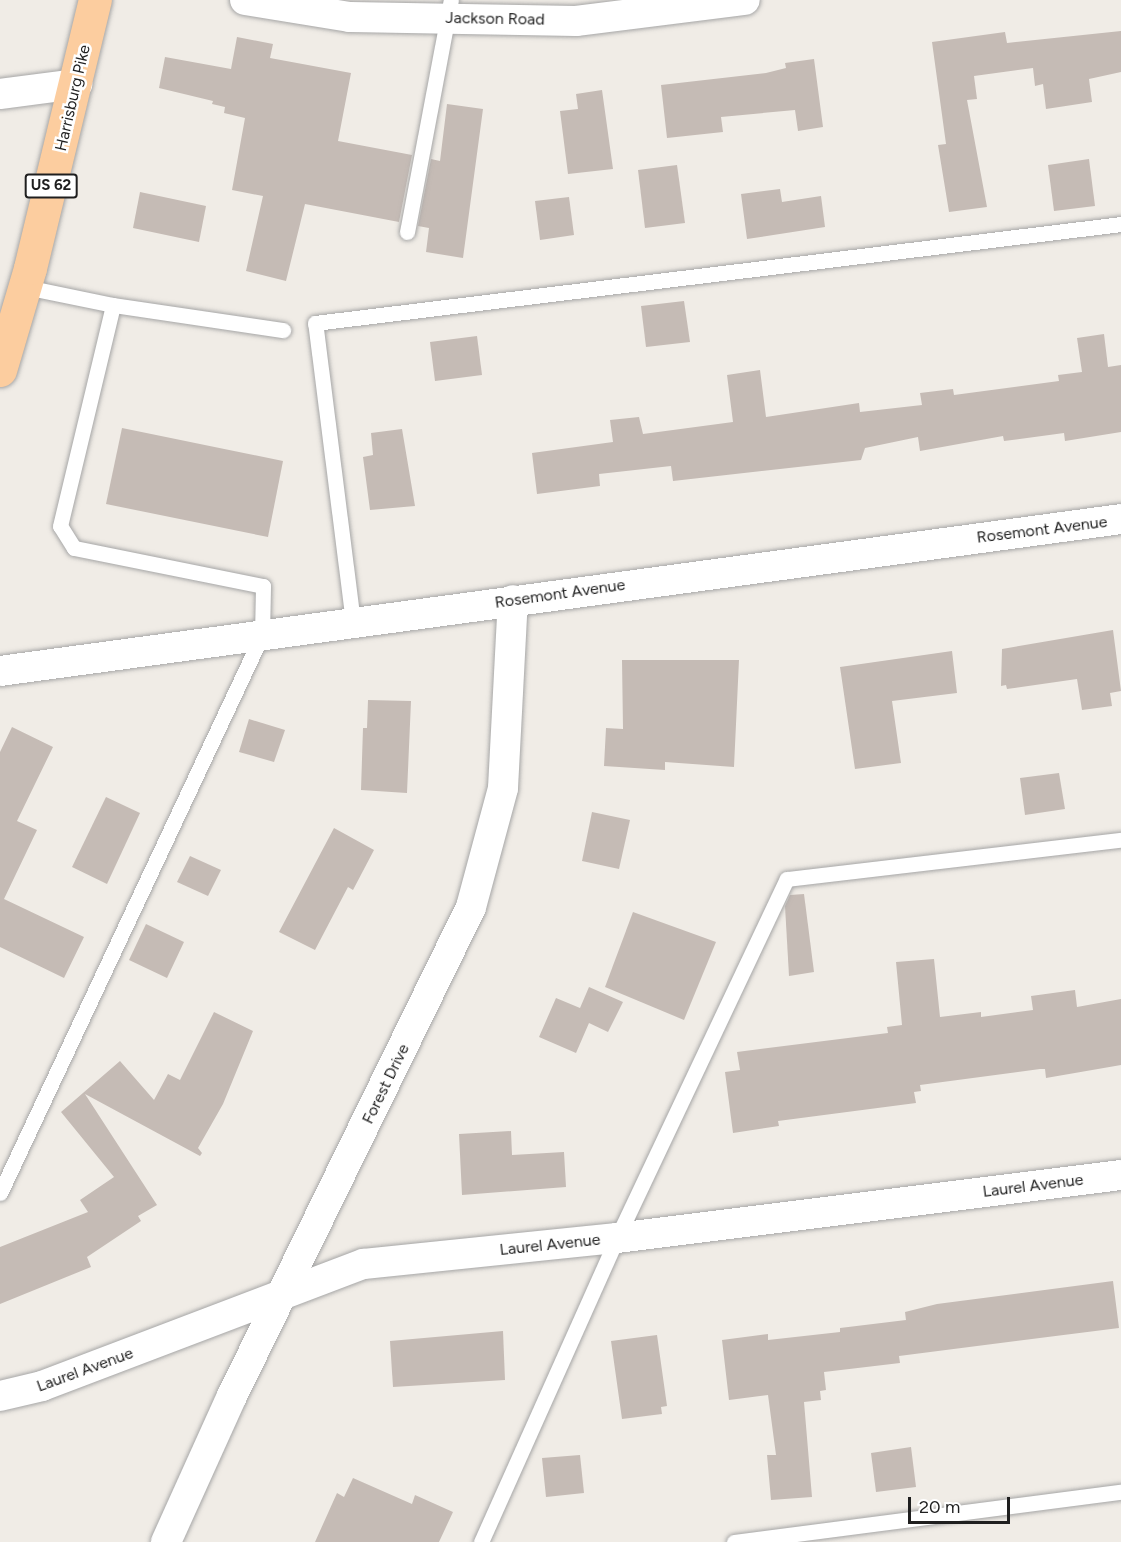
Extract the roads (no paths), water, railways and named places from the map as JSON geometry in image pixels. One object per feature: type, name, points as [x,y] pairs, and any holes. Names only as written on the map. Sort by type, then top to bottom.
[{"type":"main road","name":"Harrisburg Pike","points":[[0,370],[25,286],[77,84],[95,0]]},
{"type":"street","name":"Jackson Road","points":[[245,0],[350,16],[449,9],[576,21],[744,0]]},
{"type":"street","points":[[0,94],[77,84]]},
{"type":"street","name":"Rosemont Avenue","points":[[0,671],[1121,519]]},
{"type":"street","name":"Forest Drive","points":[[166,1542],[283,1294],[471,907],[503,788],[513,600]]},
{"type":"street","name":"Laurel Avenue","points":[[0,1396],[42,1386],[364,1264],[617,1238],[1121,1175]]},
{"type":"lane","points":[[407,232],[449,9]]},
{"type":"lane","points":[[353,622],[315,323],[1121,224]]},
{"type":"lane","points":[[25,286],[113,305],[283,330]]},
{"type":"lane","points":[[0,1193],[262,635],[263,586],[74,548],[60,526],[113,305]]},
{"type":"lane","points":[[481,1542],[617,1238],[787,879],[1121,840]]},
{"type":"lane","points":[[734,1542],[1121,1491]]}]
